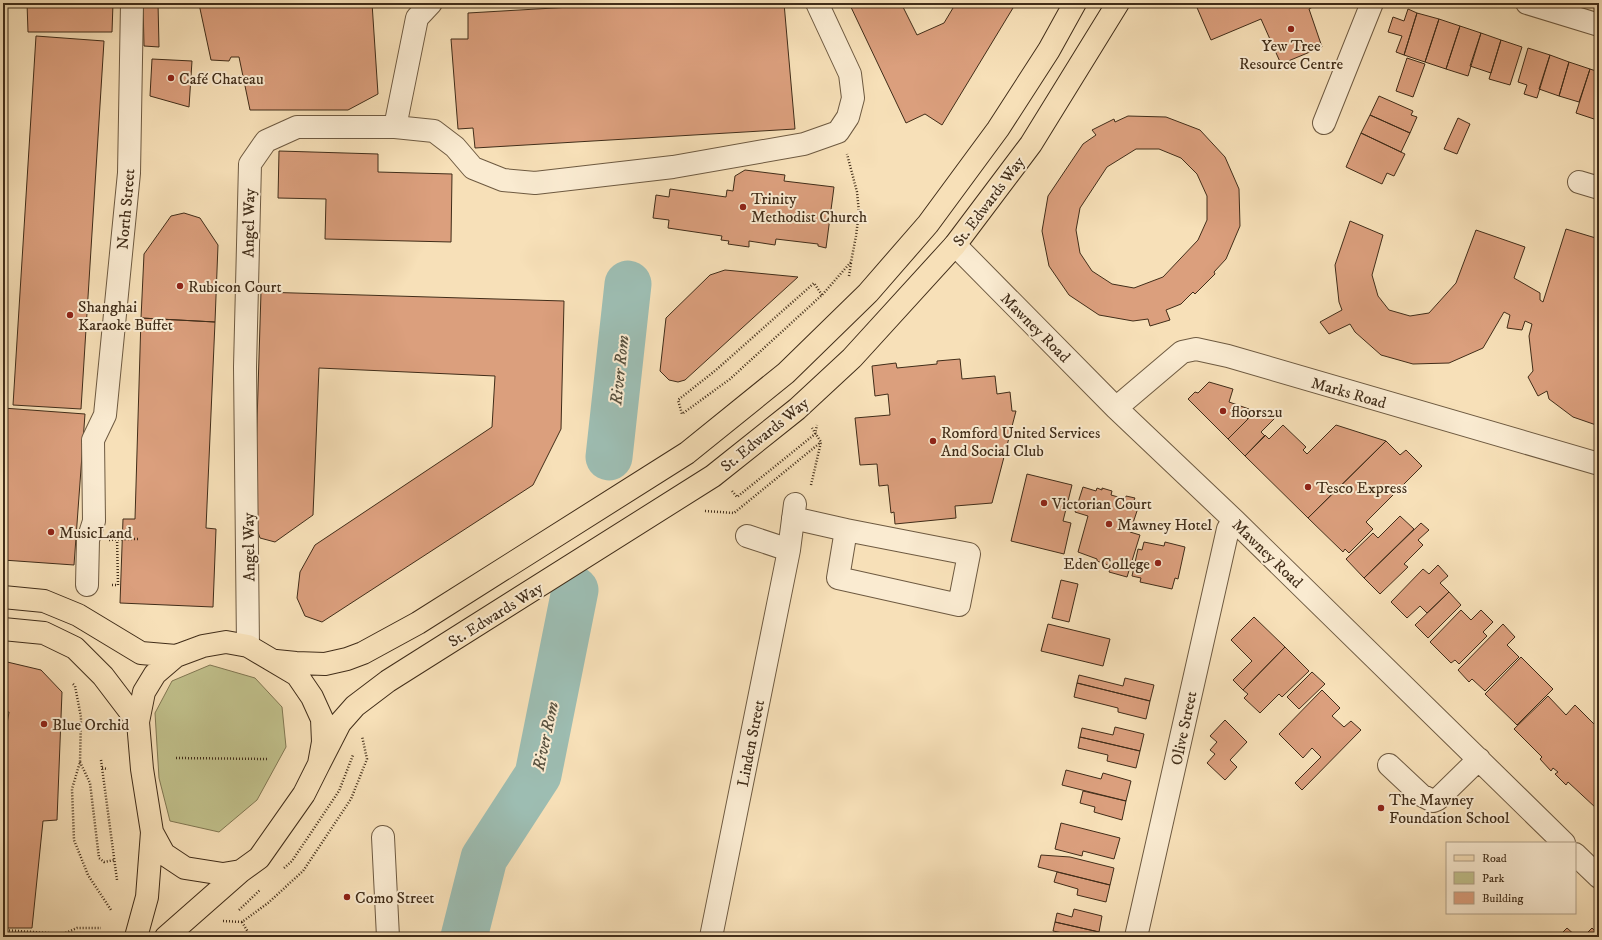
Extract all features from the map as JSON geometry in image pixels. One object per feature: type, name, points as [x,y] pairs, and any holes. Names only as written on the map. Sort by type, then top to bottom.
[{"type":"main road","name":"St. Edwards Way","points":[[276,661],[326,664],[347,659],[363,653],[405,630],[687,453],[786,373],[868,293],[928,224],[998,129],[1049,50],[1075,3]]},
{"type":"main road","name":"St. Edwards Way","points":[[241,871],[259,858],[304,794],[340,723],[355,706],[388,682],[713,476],[797,410],[852,358],[955,245],[1031,144],[1118,3]]},
{"type":"main road","points":[[3,596],[44,601],[78,615],[141,653],[176,656]]},
{"type":"main road","points":[[3,629],[44,633],[75,648],[103,676],[138,722]]},
{"type":"main road","points":[[136,937],[147,897],[152,832],[142,769],[138,722],[144,692],[155,674],[176,656],[203,646],[226,642],[248,646],[276,661],[297,675],[312,697],[322,719],[323,742],[319,764]]},
{"type":"main road","points":[[152,832],[164,854],[186,868],[223,874],[241,871]]},
{"type":"main road","points":[[166,937],[241,871]]},
{"type":"street","name":"North Street","points":[[87,585],[88,540],[94,521],[93,440],[105,415],[129,173],[132,3]]},
{"type":"street","points":[[395,127],[417,18],[431,3]]},
{"type":"street","name":"Angel Way","points":[[248,646],[245,367],[250,164],[266,141],[297,127],[395,127],[434,131],[455,147],[473,168],[504,180],[535,183],[673,167],[804,144],[838,132],[848,117],[853,98],[850,74],[817,3]]},
{"type":"street","points":[[1324,123],[1372,3]]},
{"type":"street","points":[[1527,3],[1599,25]]},
{"type":"street","name":"Mawney Road","points":[[955,245],[1116,408],[1234,520],[1563,842]]},
{"type":"street","name":"Marks Road","points":[[1116,408],[1182,352],[1196,349],[1228,356],[1599,464]]},
{"type":"street","points":[[794,511],[846,530],[969,554],[959,605],[838,578],[846,530]]},
{"type":"street","name":"Linden Street","points":[[711,937],[789,550],[794,511]]},
{"type":"street","name":"Olive Street","points":[[1136,937],[1224,544],[1228,529],[1234,520]]},
{"type":"street","points":[[747,536],[789,550]]},
{"type":"street","points":[[1389,765],[1421,795],[1433,801],[1438,799],[1479,759]]},
{"type":"street","points":[[383,837],[388,937]]},
{"type":"street","points":[[1576,855],[1599,877]]},
{"type":"path","points":[[814,283],[822,295],[719,389],[682,414],[678,400],[716,370],[814,283]]},
{"type":"path","points":[[728,487],[736,497],[815,434],[821,442]]},
{"type":"path","points":[[704,510],[734,513],[821,442]]},
{"type":"path","points":[[794,511],[808,494],[821,442]]},
{"type":"path","points":[[109,540],[139,539]]},
{"type":"path","points":[[70,680],[75,686],[81,717],[80,762],[72,789],[74,840],[88,875],[111,910]]},
{"type":"path","points":[[222,920],[242,922],[268,903],[303,871],[351,799],[367,759],[362,736]]},
{"type":"path","points":[[339,791],[354,755]]},
{"type":"path","points":[[176,758],[268,759]]},
{"type":"path","points":[[101,760],[117,880]]},
{"type":"path","points":[[80,762],[90,783],[99,858],[104,862],[114,860]]},
{"type":"path","points":[[102,768],[108,769]]},
{"type":"path","points":[[242,922],[251,937]]},
{"type":"path","points":[[3,930],[63,934],[77,928],[101,928]]},
{"type":"green space","points":[[210,665],[255,678],[282,707],[286,747],[257,800],[219,832],[170,821],[159,778],[155,713],[172,681]]},
{"type":"building","points":[[27,3],[113,3],[112,32],[28,32]]},
{"type":"building","points":[[143,3],[158,3],[159,47],[144,46]]},
{"type":"building","points":[[372,3],[378,94],[348,110],[250,110],[239,57],[231,57],[229,61],[211,60],[199,4]]},
{"type":"building","points":[[640,3],[784,3],[795,129],[475,148],[473,128],[458,129],[451,39],[468,39],[468,13]]},
{"type":"building","points":[[849,3],[901,3],[917,35],[944,23],[956,3],[1016,3],[942,125],[925,114],[906,123]]},
{"type":"building","name":"Yew Tree Resource Centre","points":[[1195,3],[1320,3],[1309,9],[1322,47],[1281,64],[1261,19],[1211,40]]},
{"type":"building","points":[[1585,3],[1599,3],[1599,8]]},
{"type":"building","points":[[1408,9],[1417,13],[1404,55],[1396,52],[1402,36],[1388,32],[1393,17],[1404,21]]},
{"type":"building","points":[[1417,13],[1439,19],[1425,62],[1404,55]]},
{"type":"building","points":[[1439,19],[1460,26],[1446,69],[1425,62]]},
{"type":"building","points":[[1460,26],[1481,33],[1468,76],[1446,69]]},
{"type":"building","points":[[1481,33],[1501,40],[1491,73],[1470,66]]},
{"type":"building","points":[[36,36],[104,41],[81,409],[13,405]]},
{"type":"building","points":[[1501,40],[1522,47],[1510,85],[1489,79]]},
{"type":"building","points":[[1528,48],[1550,55],[1537,98],[1524,94],[1527,85],[1518,82]]},
{"type":"building","points":[[1550,55],[1569,62],[1559,96],[1539,89]]},
{"type":"building","points":[[1407,58],[1425,64],[1413,97],[1396,91]]},
{"type":"building","name":"Café Chateau","points":[[152,59],[192,61],[189,107],[150,96]]},
{"type":"building","points":[[1569,62],[1590,69],[1579,102],[1559,96]]},
{"type":"building","points":[[1590,69],[1599,72],[1599,113],[1597,120],[1576,113]]},
{"type":"building","points":[[1379,96],[1413,111],[1411,115],[1417,117],[1410,133],[1370,115]]},
{"type":"building","points":[[1370,115],[1410,133],[1401,152],[1361,133]]},
{"type":"building","points":[[1128,116],[1166,117],[1200,130],[1225,157],[1239,189],[1240,226],[1226,259],[1214,272],[1215,274],[1195,294],[1193,292],[1181,304],[1166,310],[1170,320],[1150,326],[1148,319],[1133,321],[1099,315],[1069,295],[1049,266],[1042,231],[1048,196],[1083,144],[1096,135],[1092,130],[1114,119],[1115,122]],"holes":[[[1136,149],[1159,149],[1181,158],[1197,174],[1207,196],[1207,220],[1198,240],[1163,277],[1134,288],[1112,284],[1092,271],[1080,253],[1076,230],[1080,208],[1107,167]]]},
{"type":"building","points":[[1458,118],[1470,124],[1457,154],[1444,149]]},
{"type":"building","points":[[1361,133],[1405,154],[1394,176],[1387,173],[1382,184],[1346,167]]},
{"type":"building","points":[[279,151],[378,154],[378,172],[452,174],[451,242],[325,239],[326,199],[278,198]]},
{"type":"building","name":"Trinity Methodist Church","points":[[745,170],[785,175],[784,181],[834,187],[826,248],[818,246],[818,244],[776,239],[775,245],[749,241],[749,247],[728,244],[729,241],[721,240],[722,236],[668,228],[669,220],[653,218],[656,195],[669,197],[670,189],[726,197],[727,190],[733,191],[735,176]]},
{"type":"building","name":"Rubicon Court","points":[[184,213],[200,218],[218,245],[215,322],[141,318],[144,254],[171,216]]},
{"type":"building","points":[[1350,221],[1383,235],[1372,275],[1378,296],[1389,310],[1410,316],[1429,313],[1456,283],[1476,230],[1525,247],[1514,278],[1540,293],[1540,300],[1543,302],[1566,229],[1599,239],[1599,426],[1573,417],[1549,399],[1547,391],[1538,396],[1528,377],[1533,371],[1529,336],[1532,324],[1525,321],[1522,330],[1507,328],[1510,315],[1504,312],[1483,348],[1449,363],[1413,364],[1381,355],[1355,332],[1350,324],[1329,334],[1320,322],[1342,310],[1339,302],[1335,265]]},
{"type":"building","points":[[725,270],[798,277],[685,380],[678,382],[669,380],[660,371],[666,318],[710,275]]},
{"type":"building","points":[[261,292],[564,301],[561,429],[533,485],[322,622],[305,616],[297,598],[300,572],[315,545],[492,427],[495,376],[319,368],[313,515],[275,542],[260,538],[254,520]]},
{"type":"building","points":[[141,318],[215,322],[206,528],[216,529],[213,607],[120,603],[123,519],[135,519]]},
{"type":"building","name":"Romford United Services And Social Club","points":[[960,359],[962,379],[995,376],[997,394],[1010,392],[1012,411],[1016,411],[992,503],[955,506],[956,518],[895,524],[894,512],[891,513],[888,485],[879,486],[877,464],[860,465],[855,418],[890,415],[888,394],[875,396],[872,366],[896,363],[897,368],[937,364],[937,361]]},
{"type":"building","name":"floors2u","points":[[1209,382],[1233,389],[1229,402],[1249,409],[1243,414],[1248,419],[1228,439],[1188,399],[1195,392],[1198,393]]},
{"type":"building","points":[[3,408],[85,414],[74,565],[3,560]]},
{"type":"building","points":[[1256,411],[1276,417],[1261,432],[1265,436],[1245,456],[1228,439]]},
{"type":"building","name":"Tesco Express","points":[[1283,425],[1306,447],[1303,450],[1307,454],[1336,425],[1386,441],[1308,518],[1245,456],[1265,435],[1269,439]]},
{"type":"building","points":[[1386,441],[1400,455],[1406,450],[1422,466],[1366,522],[1373,529],[1349,553],[1345,549],[1343,552],[1308,518]]},
{"type":"building","name":"Victorian Court","points":[[1027,474],[1072,485],[1063,521],[1071,523],[1064,554],[1011,541]]},
{"type":"building","name":"Mawney Hotel","points":[[1083,487],[1096,491],[1097,488],[1102,490],[1102,488],[1112,491],[1111,495],[1125,499],[1126,496],[1135,498],[1134,500],[1140,502],[1130,532],[1140,535],[1127,577],[1109,572],[1111,566],[1078,552],[1088,516],[1075,512]]},
{"type":"building","points":[[1400,516],[1414,529],[1364,578],[1346,559],[1373,533],[1378,538]]},
{"type":"building","points":[[1421,523],[1429,530],[1418,540],[1423,545],[1404,564],[1408,567],[1380,594],[1364,578]]},
{"type":"building","name":"Eden College","points":[[1144,542],[1164,546],[1165,542],[1185,547],[1178,579],[1175,578],[1172,589],[1140,582],[1141,578],[1132,576],[1138,549],[1142,550]]},
{"type":"building","points":[[1438,565],[1448,576],[1440,583],[1449,592],[1427,613],[1420,606],[1407,618],[1391,602],[1423,569],[1429,574]]},
{"type":"building","points":[[1061,580],[1078,584],[1069,622],[1052,618]]},
{"type":"building","points":[[1449,592],[1461,605],[1428,638],[1415,625]]},
{"type":"building","points":[[1461,610],[1471,620],[1481,610],[1493,622],[1483,632],[1487,636],[1459,664],[1455,660],[1451,663],[1430,642]]},
{"type":"building","points":[[1254,617],[1285,647],[1243,690],[1233,680],[1252,661],[1231,640]]},
{"type":"building","points":[[1048,624],[1110,639],[1103,666],[1041,651]]},
{"type":"building","points":[[1503,624],[1515,637],[1507,645],[1519,657],[1485,691],[1472,679],[1469,682],[1458,670]]},
{"type":"building","points":[[1285,647],[1309,671],[1282,697],[1279,694],[1260,713],[1244,698],[1248,694],[1243,690]]},
{"type":"building","points":[[1521,657],[1553,689],[1517,725],[1485,694]]},
{"type":"building","points":[[3,661],[41,670],[62,692],[57,820],[43,821],[32,928],[3,928],[3,748],[9,712],[3,712]]},
{"type":"building","points":[[1312,672],[1325,684],[1299,709],[1287,697]]},
{"type":"building","points":[[1079,675],[1123,686],[1125,678],[1154,685],[1150,701],[1077,683]]},
{"type":"building","points":[[1077,683],[1150,701],[1146,719],[1118,712],[1118,708],[1074,697]]},
{"type":"building","points":[[1322,690],[1340,708],[1332,716],[1344,727],[1351,721],[1361,730],[1302,790],[1295,783],[1321,757],[1312,748],[1303,758],[1279,734]]},
{"type":"building","points":[[1548,696],[1566,715],[1575,705],[1599,729],[1599,805],[1596,808],[1568,782],[1566,785],[1555,774],[1558,772],[1553,768],[1551,771],[1540,759],[1542,757],[1514,729]]},
{"type":"building","points":[[1225,720],[1247,742],[1230,760],[1237,767],[1225,780],[1207,763],[1215,754],[1210,750],[1217,742],[1210,736]]},
{"type":"building","points":[[1115,727],[1144,734],[1140,751],[1080,737],[1082,728],[1113,735]]},
{"type":"building","points":[[1080,737],[1140,751],[1136,768],[1107,761],[1108,755],[1078,748]]},
{"type":"building","points":[[1066,770],[1101,779],[1103,773],[1131,781],[1126,801],[1062,785]]},
{"type":"building","points":[[1083,791],[1126,801],[1122,820],[1094,812],[1095,807],[1080,803]]},
{"type":"building","points":[[1061,823],[1120,838],[1114,859],[1083,851],[1082,856],[1055,849]]},
{"type":"building","points":[[1041,855],[1070,857],[1114,868],[1110,885],[1038,867]]},
{"type":"building","points":[[1057,872],[1110,885],[1106,902],[1077,895],[1078,889],[1054,882]]},
{"type":"building","points":[[1074,909],[1102,916],[1099,932],[1055,922],[1057,913],[1072,917]]},
{"type":"building","points":[[1055,922],[1099,932],[1097,937],[1067,937],[1068,934],[1053,931]]},
{"type":"building","points":[[1567,928],[1577,937],[1558,937]]},
{"type":"building","points":[[1592,928],[1599,935],[1599,937],[1583,937]]},
{"type":"waterway","name":"River Rom","points":[[609,457],[628,284]]},
{"type":"waterway","name":"River Rom","points":[[464,937],[484,858],[538,775],[575,590]]},
{"type":"place","name":"Yew Tree Resource Centre","points":[[1291,29]]},
{"type":"place","name":"Café Chateau","points":[[171,78]]},
{"type":"place","name":"Trinity Methodist Church","points":[[743,207]]},
{"type":"place","name":"Rubicon Court","points":[[180,286]]},
{"type":"place","name":"Shanghai Karaoke Buffet","points":[[70,315]]},
{"type":"place","name":"floors2u","points":[[1223,411]]},
{"type":"place","name":"Romford United Services And Social Club","points":[[933,441]]},
{"type":"place","name":"Tesco Express","points":[[1308,487]]},
{"type":"place","name":"Victorian Court","points":[[1044,503]]},
{"type":"place","name":"Mawney Hotel","points":[[1109,524]]},
{"type":"place","name":"MusicLand","points":[[51,532]]},
{"type":"place","name":"Eden College","points":[[1158,563]]},
{"type":"place","name":"Blue Orchid","points":[[44,724]]},
{"type":"place","name":"The Mawney Foundation School","points":[[1381,808]]},
{"type":"place","name":"Como Street","points":[[347,897]]}]
